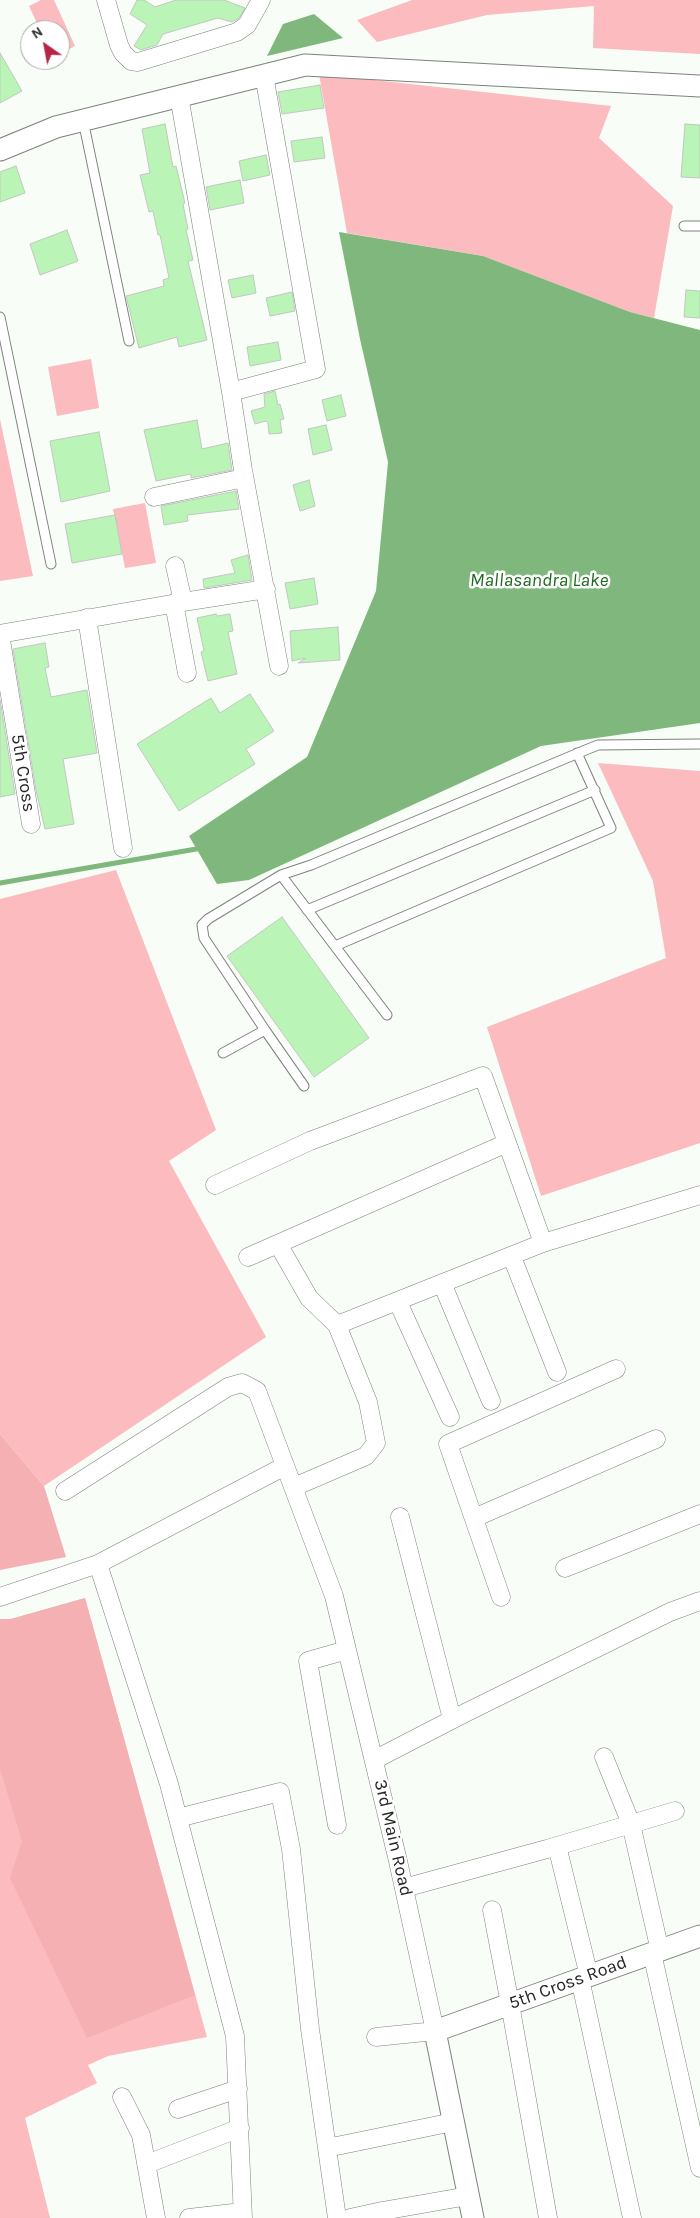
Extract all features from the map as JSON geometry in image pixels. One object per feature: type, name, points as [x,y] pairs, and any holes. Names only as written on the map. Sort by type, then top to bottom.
[{"type":"street","points":[[106,0],[119,45],[131,61],[138,62],[237,32],[247,25],[261,0]]},
{"type":"street","points":[[0,150],[56,127],[305,65],[700,86]]},
{"type":"street","points":[[231,392],[316,369],[264,76]]},
{"type":"street","points":[[179,96],[231,392],[244,478],[279,666]]},
{"type":"street","points":[[154,497],[244,478]]},
{"type":"street","points":[[175,566],[187,673]]},
{"type":"street","points":[[0,634],[266,589]]},
{"type":"street","points":[[87,618],[123,848]]},
{"type":"street","name":"5th Cross","points":[[0,634],[31,824]]},
{"type":"street","points":[[215,1185],[310,1141],[483,1076],[543,1243]]},
{"type":"street","points":[[248,1257],[507,1143]]},
{"type":"street","points":[[337,1325],[512,1257],[543,1243],[700,1195]]},
{"type":"street","points":[[278,1244],[309,1298],[337,1325],[368,1402],[376,1443],[366,1456],[294,1488]]},
{"type":"street","points":[[512,1257],[557,1372]]},
{"type":"street","points":[[442,1284],[491,1401]]},
{"type":"street","points":[[398,1302],[450,1417]]},
{"type":"street","points":[[501,1597],[448,1444],[616,1369]]},
{"type":"street","name":"3rd Main Road","points":[[65,1491],[228,1387],[242,1383],[257,1392],[334,1596],[404,1888],[436,2031],[474,2218]]},
{"type":"street","points":[[474,1518],[656,1439]]},
{"type":"street","points":[[0,1596],[98,1564],[285,1466]]},
{"type":"street","points":[[565,1568],[700,1514]]},
{"type":"street","points":[[400,1517],[452,1719]]},
{"type":"street","points":[[98,1564],[157,1741],[235,2036],[242,2215],[189,2218]]},
{"type":"street","points":[[374,1760],[452,1719],[670,1612],[700,1601]]},
{"type":"street","points":[[337,1825],[308,1661],[347,1650]]},
{"type":"street","points":[[604,1757],[631,1824],[700,2168]]},
{"type":"street","points":[[178,1818],[280,1792],[292,1849],[310,2029],[337,2218]]},
{"type":"street","points":[[404,1888],[557,1846],[675,1810]]},
{"type":"street","points":[[557,1846],[632,2218]]},
{"type":"street","points":[[492,1910],[548,2218]]},
{"type":"street","name":"5th Cross Road","points":[[436,2031],[700,1936]]},
{"type":"street","points":[[376,2037],[436,2031]]},
{"type":"street","points":[[178,2109],[238,2090]]},
{"type":"street","points":[[122,2097],[141,2135],[156,2218]]},
{"type":"street","points":[[327,2148],[454,2122]]},
{"type":"street","points":[[147,2164],[240,2128]]},
{"type":"street","points":[[350,2218],[383,2215],[468,2196]]},
{"type":"lane","points":[[84,120],[128,341]]},
{"type":"lane","points":[[684,226],[700,226]]},
{"type":"lane","points":[[0,317],[50,564]]},
{"type":"lane","points":[[304,1086],[204,938],[202,925],[208,919],[281,875],[311,865],[598,745],[700,744]]},
{"type":"lane","points":[[335,946],[611,828],[577,753]]},
{"type":"lane","points":[[307,910],[595,790]]},
{"type":"lane","points":[[281,875],[387,1015]]},
{"type":"lane","points":[[223,1053],[265,1030]]},
{"type":"shaded area","points":[[41,0],[54,0],[63,20],[35,20],[29,6]]},
{"type":"shaded area","points":[[412,0],[700,0],[700,54],[593,48],[594,6],[487,15],[377,42],[357,20]]},
{"type":"shaded area","points":[[70,35],[75,46],[70,49]]},
{"type":"shaded area","points":[[319,74],[611,106],[599,138],[673,206],[654,318],[630,312],[483,256],[347,233]]},
{"type":"shaded area","points":[[91,359],[99,408],[57,416],[48,367]]},
{"type":"shaded area","points":[[0,419],[33,576],[0,581]]},
{"type":"shaded area","points":[[145,503],[156,563],[125,568],[113,509]]},
{"type":"shaded area","points":[[598,763],[700,771],[700,1143],[541,1196],[487,1027],[666,958],[653,881]]},
{"type":"shaded area","points":[[116,870],[216,1130],[169,1161],[266,1337],[44,1486],[0,1434],[0,899]]},
{"type":"shaded area","points":[[0,1434],[44,1486],[66,1557],[0,1570]]},
{"type":"shaded area","points":[[85,1598],[207,2037],[108,2056],[88,2065],[97,2083],[25,2118],[50,2218],[0,2218],[0,1619],[11,1619]]},
{"type":"shaded area","points":[[85,1598],[195,1995],[87,2038],[10,1878],[22,1841],[0,1769],[0,1619],[11,1619]]},
{"type":"water","points":[[314,14],[343,38],[267,56],[283,24]]},
{"type":"water","name":"Mallasandra Lake","points":[[339,232],[483,256],[630,312],[700,330],[700,723],[541,746],[249,880],[217,884],[189,836],[307,757],[376,591],[388,462],[360,339]]},
{"type":"building","points":[[137,0],[144,0],[155,7],[176,0],[224,0],[245,8],[239,18],[232,22],[218,18],[163,34],[157,45],[141,50],[134,46],[147,25],[130,14]]},
{"type":"building","points":[[0,53],[22,91],[0,103]]},
{"type":"building","points":[[320,85],[324,108],[282,114],[278,92]]},
{"type":"building","points":[[165,124],[173,167],[176,166],[185,203],[183,204],[188,229],[186,230],[193,260],[188,261],[207,340],[179,347],[177,337],[139,348],[126,296],[164,286],[163,280],[169,278],[160,235],[158,235],[153,211],[149,212],[140,175],[150,173],[142,129]]},
{"type":"building","points":[[685,124],[700,125],[700,178],[681,177]]},
{"type":"building","points":[[322,137],[325,158],[294,162],[291,141]]},
{"type":"building","points":[[266,155],[270,175],[243,181],[239,161]]},
{"type":"building","points":[[16,166],[25,193],[0,202],[0,172]]},
{"type":"building","points":[[240,180],[244,203],[210,210],[206,187]]},
{"type":"building","points":[[67,230],[78,261],[40,275],[30,244]]},
{"type":"building","points":[[253,275],[256,293],[232,298],[228,280]]},
{"type":"building","points":[[686,290],[700,291],[700,318],[684,317]]},
{"type":"building","points":[[292,292],[295,311],[270,316],[266,298]]},
{"type":"building","points":[[278,342],[281,360],[250,366],[247,347]]},
{"type":"building","points":[[275,391],[284,419],[280,420],[282,433],[269,434],[268,423],[266,421],[255,424],[251,411],[265,407],[264,394]]},
{"type":"building","points":[[341,395],[346,416],[327,421],[322,400]]},
{"type":"building","points":[[197,420],[202,449],[228,443],[232,470],[191,478],[191,474],[156,481],[144,430]]},
{"type":"building","points":[[326,425],[332,450],[313,455],[308,429]]},
{"type":"building","points":[[99,432],[110,491],[61,502],[50,441]]},
{"type":"building","points":[[309,480],[315,506],[300,511],[293,485]]},
{"type":"building","points":[[236,491],[239,509],[187,515],[188,521],[164,525],[161,506]]},
{"type":"building","points":[[115,515],[122,554],[72,563],[65,524]]},
{"type":"building","points":[[248,555],[252,580],[204,588],[203,579],[235,573],[231,560]]},
{"type":"building","points":[[314,578],[318,604],[290,609],[285,583]]},
{"type":"building","points":[[216,614],[217,616],[230,614],[233,631],[228,632],[237,674],[208,681],[201,652],[204,651],[197,618]]},
{"type":"building","points":[[338,627],[340,660],[298,663],[306,658],[292,661],[290,631]]},
{"type":"building","points":[[45,643],[49,667],[45,668],[51,697],[87,690],[97,753],[63,759],[74,824],[45,829],[36,790],[13,649]]},
{"type":"building","points":[[250,694],[274,731],[246,749],[255,764],[179,811],[137,744],[211,698],[220,713]]},
{"type":"building","points":[[0,700],[15,794],[0,797]]},
{"type":"building","points":[[282,917],[369,1038],[314,1077],[227,956]]},
{"type":"waterway","points":[[0,883],[202,848]]}]
